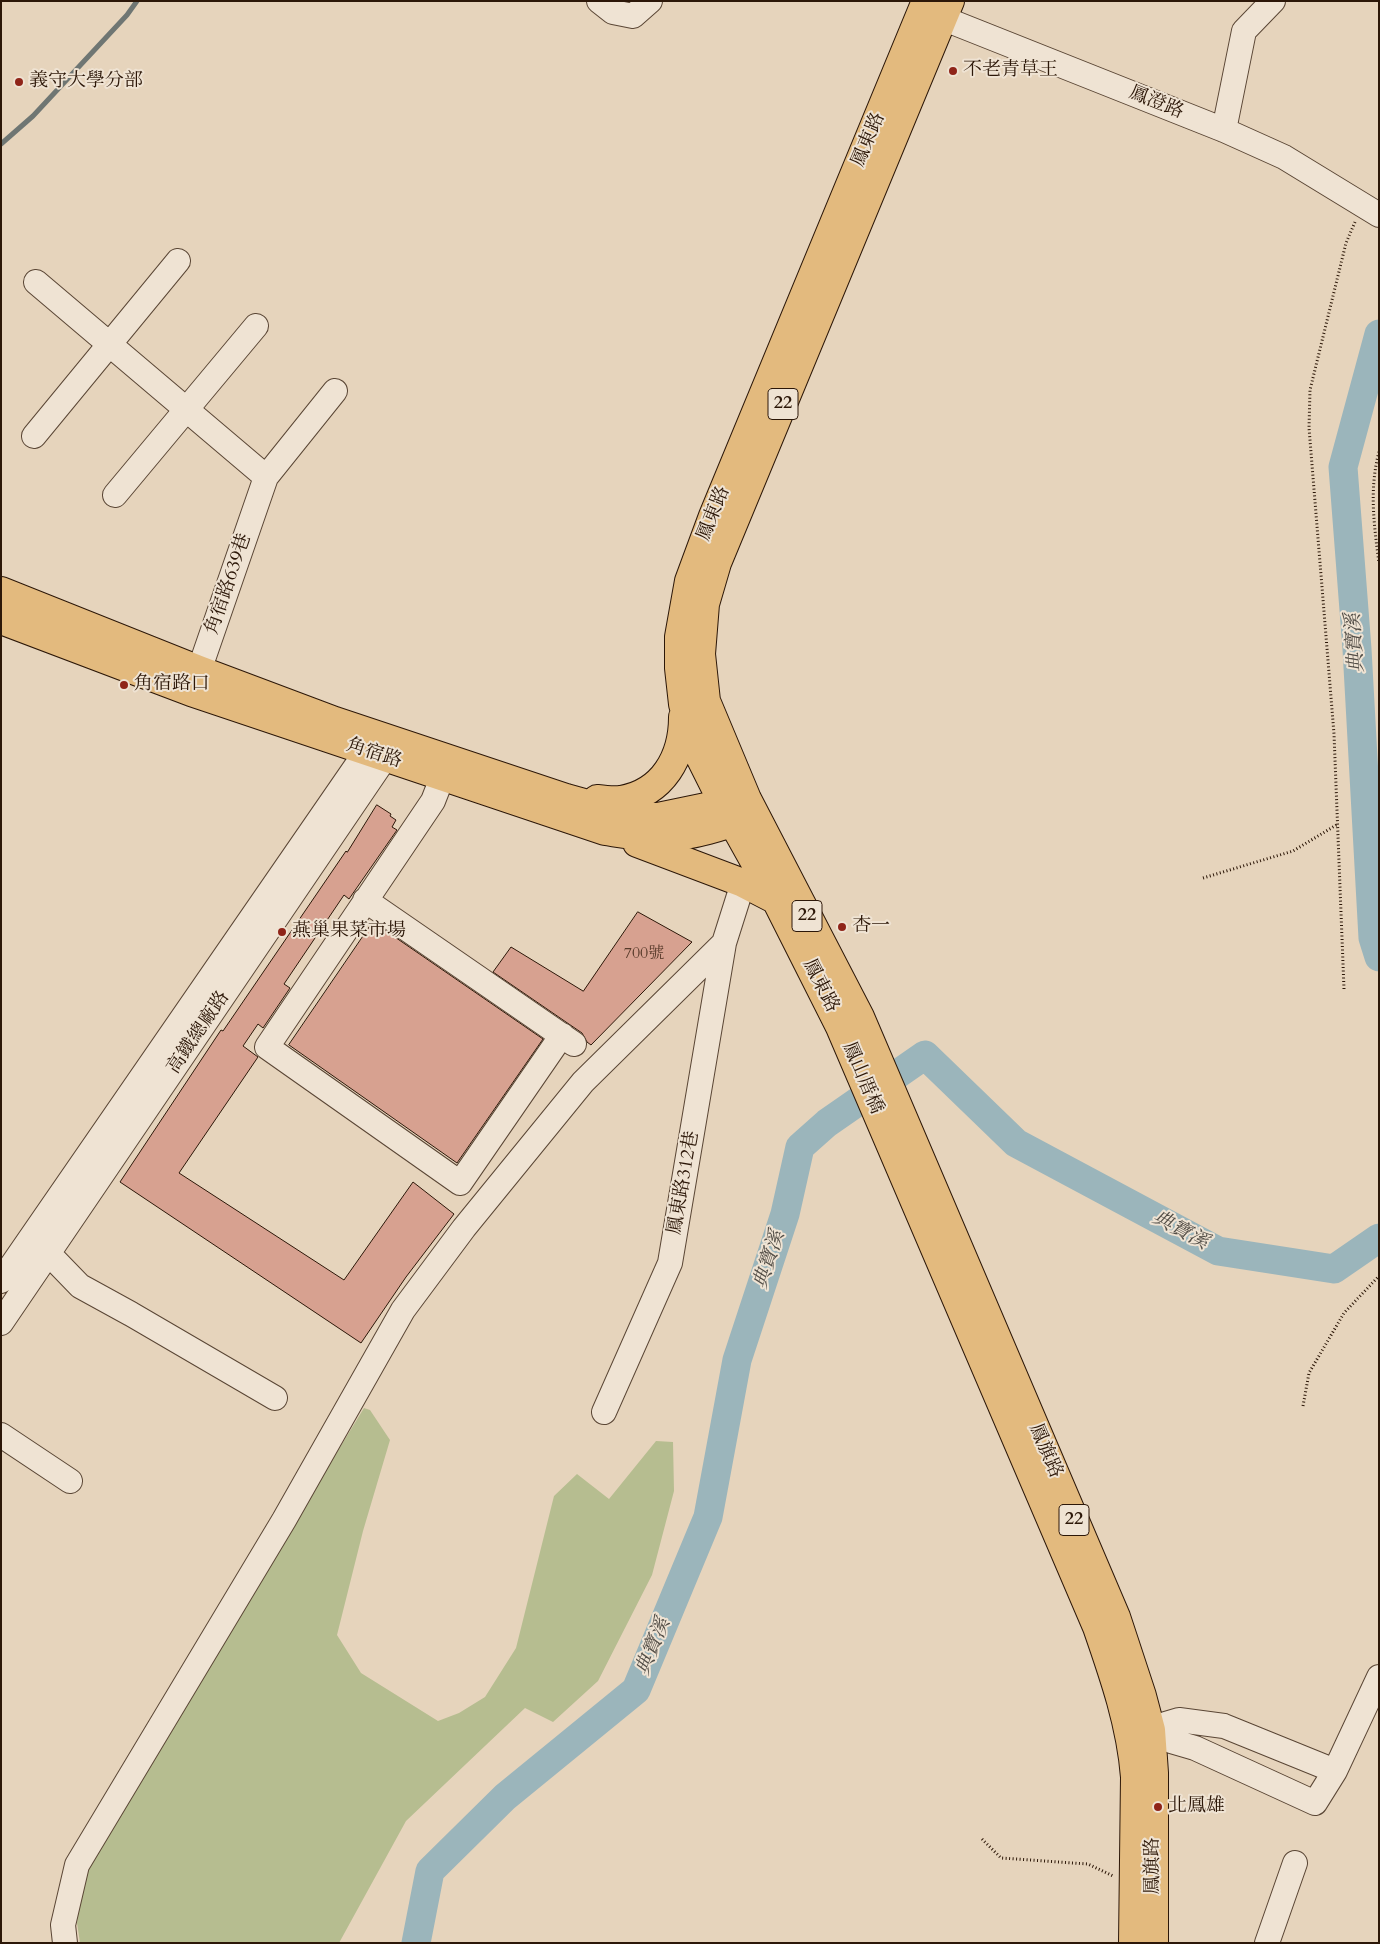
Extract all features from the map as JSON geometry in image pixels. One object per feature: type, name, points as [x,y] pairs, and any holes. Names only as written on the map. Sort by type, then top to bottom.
[{"type":"main road","name":"鳳東路","points":[[850,1022],[740,810],[694,744],[683,704],[679,668],[679,637],[689,580],[712,516],[936,8]]},
{"type":"main road","name":"鳳東路","points":[[850,1022],[776,900],[740,810],[706,701],[702,654],[705,604],[720,555],[936,8]]},
{"type":"main road","name":"角宿路","points":[[1,591],[51,626]]},
{"type":"main road","name":"角宿路","points":[[1,620],[51,626],[195,681],[446,768],[605,831],[637,836],[667,837],[691,833],[740,810]]},
{"type":"main road","points":[[566,798],[619,800],[631,798],[656,783],[670,767],[678,752],[683,736],[683,704]]},
{"type":"main road","name":"角宿路","points":[[446,768],[641,817],[740,810]]},
{"type":"main road","points":[[605,831],[742,883],[776,900]]},
{"type":"main road","name":"鳳山厝橋","points":[[850,1022],[893,1124]]},
{"type":"main road","name":"鳳旗路","points":[[893,1124],[1097,1628],[1119,1691],[1146,1731],[1154,1774],[1154,1943]]},
{"type":"main road","name":"鳳旗路","points":[[1133,1943],[1133,1754],[1146,1731]]},
{"type":"street","points":[[599,1],[613,12],[633,16],[650,1]]},
{"type":"street","points":[[1224,130],[1244,31],[1273,1]]},
{"type":"street","name":"鳳澄路","points":[[936,8],[1284,157],[1372,211]]},
{"type":"street","points":[[34,436],[178,261]]},
{"type":"street","points":[[36,282],[266,477]]},
{"type":"street","points":[[115,495],[256,326]]},
{"type":"street","name":"角宿路639巷","points":[[195,681],[266,477],[336,391]]},
{"type":"street","name":"高鐵總廠路","points":[[1,1281],[379,746]]},
{"type":"street","name":"高鐵總廠路","points":[[1,1323],[49,1254],[379,746]]},
{"type":"street","points":[[366,900],[568,1040],[460,1183],[267,1047],[366,900],[433,801],[446,768]]},
{"type":"street","name":"鳳東路312巷","points":[[604,1412],[670,1263],[724,943],[742,883]]},
{"type":"street","points":[[65,1943],[63,1924],[77,1865],[284,1520],[403,1310],[464,1228],[583,1082],[724,943]]},
{"type":"street","points":[[29,1240],[49,1254],[80,1286],[275,1398]]},
{"type":"street","points":[[1,1434],[70,1481]]},
{"type":"street","points":[[1146,1731],[1195,1748],[1315,1803],[1335,1771],[1378,1678]]},
{"type":"street","points":[[1146,1731],[1179,1720],[1224,1726],[1335,1771]]},
{"type":"street","points":[[1267,1943],[1294,1863]]},
{"type":"path","points":[[1344,989],[1334,734],[1309,428],[1310,390],[1346,243],[1372,211]]},
{"type":"path","points":[[1379,452],[1373,472],[1372,511],[1379,563]]},
{"type":"path","points":[[1203,878],[1293,851],[1339,824]]},
{"type":"path","points":[[1303,1406],[1309,1374],[1344,1313],[1379,1276]]},
{"type":"path","points":[[982,1838],[1001,1858],[1088,1864],[1113,1876],[1134,1877]]},
{"type":"green space","points":[[364,1408],[370,1410],[390,1440],[363,1531],[337,1635],[361,1673],[438,1721],[459,1713],[485,1697],[516,1648],[554,1496],[577,1474],[609,1499],[656,1441],[673,1442],[674,1491],[652,1575],[598,1681],[553,1722],[525,1708],[406,1821],[339,1943],[80,1943],[77,1923],[82,1873]]},
{"type":"building","points":[[377,805],[391,814],[390,816],[396,820],[392,827],[397,830],[349,899],[344,895],[284,984],[290,988],[263,1028],[258,1024],[243,1046],[258,1057],[179,1173],[344,1280],[413,1182],[454,1214],[406,1277],[361,1343],[120,1182],[221,1030],[223,1031],[347,852]]},
{"type":"building","points":[[638,912],[692,942],[591,1045],[582,1033],[493,972],[511,947],[583,991]]},
{"type":"building","points":[[373,922],[543,1039],[457,1163],[289,1045]]},
{"type":"waterway","points":[[1,144],[33,116],[127,15],[137,1]]},
{"type":"waterway","name":"典寶溪","points":[[1379,334],[1343,467],[1357,649],[1373,938],[1379,957]]},
{"type":"waterway","name":"典寶溪","points":[[416,1943],[430,1871],[505,1797],[636,1690],[708,1517],[737,1360],[785,1214],[800,1147],[827,1123],[925,1055],[1016,1143],[1218,1251],[1334,1269],[1379,1238]]},
{"type":"place","name":"不老青草王","points":[[953,71]]},
{"type":"place","name":"義守大學分部","points":[[19,82]]},
{"type":"place","name":"角宿路口","points":[[124,685]]},
{"type":"place","name":"杏一","points":[[842,927]]},
{"type":"place","name":"燕巢果菜市場","points":[[282,932]]},
{"type":"place","name":"北鳳雄","points":[[1158,1807]]}]
